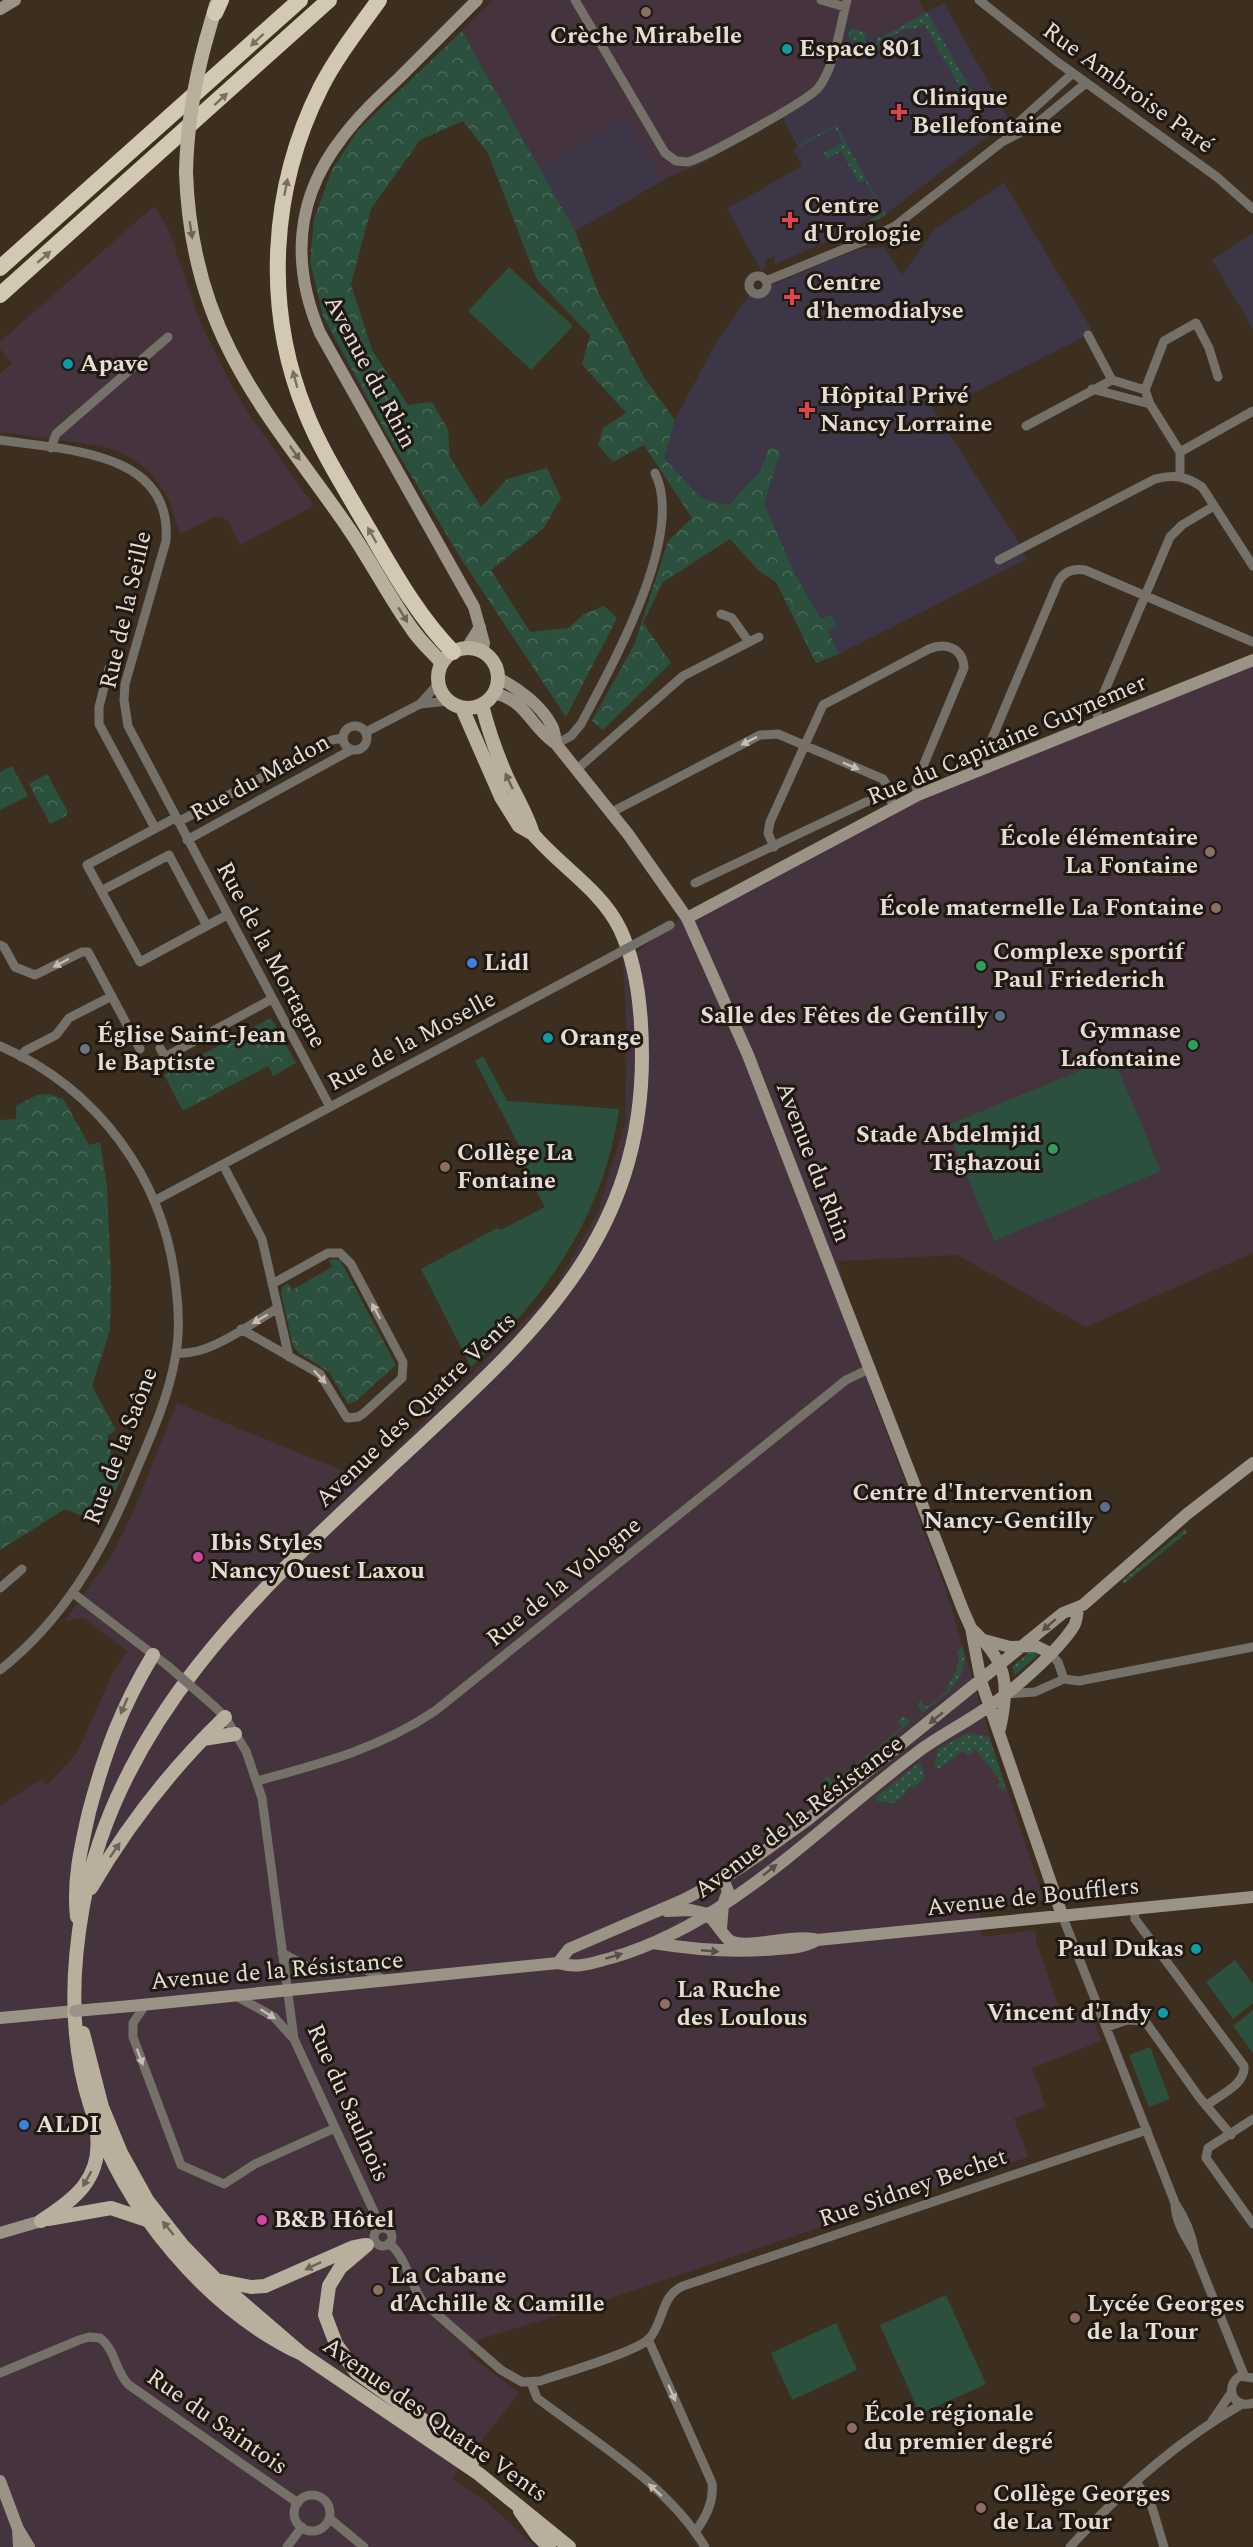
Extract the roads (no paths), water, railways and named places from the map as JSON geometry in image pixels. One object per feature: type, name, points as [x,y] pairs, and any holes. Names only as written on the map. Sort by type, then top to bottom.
[{"type":"highway","points":[[0,268],[300,0]]},
{"type":"highway","points":[[0,296],[329,0]]},
{"type":"highway","points":[[379,0],[339,56],[322,86],[294,155],[280,218],[279,301],[286,346],[298,391],[315,434],[412,602],[432,630],[454,654]]},
{"type":"main road","points":[[0,9],[15,0]]},
{"type":"main road","name":"Avenue du Rhin","points":[[477,0],[364,112],[334,148],[320,174],[310,200],[302,238],[301,260],[304,288],[320,333],[474,607],[484,643],[482,651]]},
{"type":"main road","points":[[218,4],[194,82],[189,112],[186,172],[190,219],[199,264],[210,303],[230,351],[259,401],[366,554],[412,629],[454,654],[482,651],[494,662],[498,678],[494,693],[482,705],[462,708],[448,701],[438,684],[439,670],[454,654],[480,627]]},
{"type":"main road","name":"Rue du Capitaine Guynemer","points":[[687,918],[918,795],[1253,660]]},
{"type":"main road","name":"Avenue du Rhin","points":[[498,678],[521,692],[547,718],[554,728],[556,744]]},
{"type":"main road","name":"Avenue du Rhin","points":[[494,693],[506,696],[520,705],[542,735],[556,744],[687,918],[748,1055],[971,1628],[981,1681],[1062,1915]]},
{"type":"main road","name":"Avenue des Quatre Vents","points":[[482,705],[491,738],[517,799],[528,816],[533,834]]},
{"type":"main road","name":"Avenue des Quatre Vents","points":[[302,2354],[271,2340],[230,2307],[187,2266],[147,2220],[121,2178],[96,2123],[83,2085],[78,2059],[75,2002],[79,1931],[96,1850],[125,1780],[155,1725],[193,1671],[276,1576],[535,1328],[577,1274],[612,1207],[630,1155],[641,1082],[640,1020],[634,978],[620,930],[604,903],[533,834],[519,826],[501,796],[462,708]]},
{"type":"main road","points":[[1078,1609],[1187,1514],[1253,1463]]},
{"type":"main road","name":"Avenue de la Résistance","points":[[0,2019],[558,1963],[573,1968],[618,1956],[652,1943],[723,1905],[762,1877],[919,1752],[991,1706],[1050,1653],[1075,1625],[1078,1609],[1063,1613],[806,1821],[723,1879],[658,1912],[569,1948],[558,1963]]},
{"type":"main road","name":"Avenue du Rhin","points":[[971,1628],[984,1640],[1001,1664]]},
{"type":"main road","points":[[984,1640],[1010,1647],[1036,1646],[1050,1653]]},
{"type":"main road","points":[[79,1931],[75,1895],[81,1844],[101,1768],[114,1729],[131,1691],[153,1655]]},
{"type":"main road","points":[[999,1729],[1006,1694],[1001,1664]]},
{"type":"main road","points":[[84,1900],[104,1865],[137,1819],[203,1739],[220,1712]]},
{"type":"main road","points":[[203,1739],[235,1734]]},
{"type":"main road","points":[[721,1928],[723,1905],[728,1891],[723,1879]]},
{"type":"main road","name":"Avenue de Boufflers","points":[[708,1914],[721,1928],[726,1938],[737,1943],[807,1937],[818,1940],[1253,1897]]},
{"type":"main road","points":[[658,1912],[691,1910],[708,1914]]},
{"type":"main road","name":"Avenue de Boufflers","points":[[652,1943],[698,1950],[744,1953],[807,1946],[818,1940]]},
{"type":"main road","name":"Avenue des Quatre Vents","points":[[75,2002],[96,2089],[121,2153],[136,2182],[160,2218],[216,2280],[302,2354],[511,2497],[569,2547]]},
{"type":"main road","points":[[40,2221],[70,2202],[86,2184],[97,2157],[96,2123]]},
{"type":"main road","points":[[0,2233],[40,2221],[111,2208],[147,2220]]},
{"type":"main road","points":[[216,2280],[235,2285],[265,2286],[354,2247],[377,2243]]},
{"type":"main road","points":[[377,2243],[340,2268],[329,2286],[325,2315],[336,2344],[356,2372],[458,2445],[479,2474]]},
{"type":"main road","points":[[0,2481],[18,2529],[29,2547]]},
{"type":"main road","points":[[511,2497],[537,2535],[549,2547]]},
{"type":"main road","points":[[18,2529],[19,2547]]},
{"type":"street","points":[[574,0],[661,147],[670,158],[681,162],[696,159],[798,104],[818,90],[829,67],[846,3],[821,0]]},
{"type":"street","name":"Rue Ambroise Paré","points":[[979,0],[1086,83],[1217,177],[1253,209]]},
{"type":"street","points":[[1002,142],[1019,122],[1073,73]]},
{"type":"street","points":[[766,281],[895,226],[1002,142],[1035,125],[1086,83]]},
{"type":"street","points":[[1180,476],[1180,452],[1150,404],[1144,390],[1164,341],[1196,323],[1209,348],[1218,378]]},
{"type":"street","points":[[1088,335],[1112,380]]},
{"type":"street","points":[[51,448],[56,434],[168,337]]},
{"type":"street","points":[[1026,426],[1112,380],[1144,390]]},
{"type":"street","points":[[1092,389],[1150,404]]},
{"type":"street","points":[[1180,452],[1253,411]]},
{"type":"street","name":"Rue de la Seille","points":[[0,440],[104,456],[124,465],[146,482],[162,508],[167,529],[165,549],[125,684],[124,699],[131,733],[176,820]]},
{"type":"street","points":[[556,744],[571,736],[581,724],[624,641],[645,589],[658,543],[663,510],[661,491],[655,473]]},
{"type":"street","points":[[999,560],[1155,479],[1180,476],[1190,478],[1202,488],[1253,566]]},
{"type":"street","points":[[1098,722],[1097,709],[1176,530],[1214,506]]},
{"type":"street","points":[[986,768],[983,760],[1061,577],[1071,570],[1085,570],[1253,642]]},
{"type":"street","points":[[722,614],[732,618],[749,642]]},
{"type":"street","points":[[576,770],[670,685],[759,637]]},
{"type":"street","points":[[774,847],[768,834],[770,822],[820,709],[827,701],[929,649],[940,645],[948,646],[960,653],[964,660],[964,668],[921,771],[916,787],[918,795]]},
{"type":"street","points":[[109,668],[99,707],[99,724],[155,828]]},
{"type":"street","points":[[366,732],[420,704],[438,684]]},
{"type":"street","points":[[420,704],[448,701]]},
{"type":"street","points":[[352,726],[360,727],[366,732],[368,740],[358,750],[351,750],[345,745],[343,738],[345,730],[352,726]]},
{"type":"street","points":[[610,813],[760,735],[778,734],[883,779],[894,807]]},
{"type":"street","name":"Rue du Madon","points":[[101,891],[87,866],[155,828],[176,820],[333,740],[343,738]]},
{"type":"street","name":"Rue du Madon","points":[[187,840],[351,750]]},
{"type":"street","points":[[695,883],[866,802],[888,796]]},
{"type":"street","name":"Rue de la Mortagne","points":[[176,820],[330,1107]]},
{"type":"street","points":[[207,926],[169,855],[101,891],[140,962],[207,926],[227,915]]},
{"type":"street","name":"Rue de la Moselle","points":[[156,1200],[687,918]]},
{"type":"street","points":[[0,945],[4,946],[15,967],[35,975],[82,952],[88,952],[140,1049]]},
{"type":"street","points":[[21,1057],[25,1051],[56,1035],[69,1018],[112,996]]},
{"type":"street","points":[[160,1048],[165,1056],[272,999]]},
{"type":"street","name":"Rue de la Saône","points":[[0,1046],[67,1085],[99,1114],[131,1155],[156,1200],[168,1239],[175,1273],[178,1314],[176,1353],[164,1406],[116,1519],[98,1555],[73,1593],[38,1636],[0,1670]]},
{"type":"street","points":[[223,1165],[262,1239],[289,1357]]},
{"type":"street","points":[[241,1329],[320,1374],[347,1418],[358,1417],[364,1413],[402,1378],[404,1367],[396,1347],[346,1257],[337,1252],[328,1253],[272,1284]]},
{"type":"street","points":[[176,1353],[187,1354],[207,1349],[278,1308]]},
{"type":"street","name":"Rue de la Vologne","points":[[257,1781],[356,1752],[387,1739],[435,1711],[846,1380],[871,1368]]},
{"type":"street","points":[[0,1588],[22,1569]]},
{"type":"street","name":"Rue du Saulnois","points":[[73,1593],[168,1666],[220,1712],[252,1764],[267,1823],[294,2039],[381,2228],[386,2228],[391,2233],[377,2243]]},
{"type":"street","points":[[1006,1694],[1035,1692],[1064,1679],[1079,1681],[1253,1647]]},
{"type":"street","points":[[1050,1653],[1058,1662],[1064,1679]]},
{"type":"street","points":[[1134,1908],[1135,1919],[1244,2067],[1240,2081],[1207,2105]]},
{"type":"street","points":[[1062,1915],[1175,2203],[1184,2215],[1192,2236],[1195,2253],[1250,2377],[1234,2381],[1231,2393],[1212,2421]]},
{"type":"street","points":[[282,1953],[316,1971],[365,1969],[388,1981]]},
{"type":"street","points":[[236,1996],[274,2017],[294,2039]]},
{"type":"street","points":[[146,2004],[133,2023],[133,2037],[181,2165],[220,2183],[230,2182],[255,2164],[335,2128]]},
{"type":"street","points":[[1107,2027],[1126,2020],[1145,2021],[1199,2097],[1231,2135]]},
{"type":"street","points":[[1252,2121],[1208,2148],[1207,2161],[1253,2224]]},
{"type":"street","name":"Rue Sidney Bechet","points":[[648,2339],[657,2328],[671,2294],[692,2283],[1147,2130]]},
{"type":"street","points":[[381,2228],[374,2232],[377,2243],[398,2252],[414,2289],[422,2301],[515,2380],[531,2382],[630,2350],[648,2339],[712,2483],[710,2507],[695,2532]]},
{"type":"street","name":"Rue du Saintois","points":[[0,2373],[79,2340],[89,2337],[100,2338],[111,2349],[122,2378],[129,2385],[298,2503]]},
{"type":"street","points":[[531,2382],[537,2398],[633,2470],[675,2509],[705,2547]]},
{"type":"street","points":[[1231,2393],[1235,2400],[1248,2405]]},
{"type":"street","points":[[1070,2547],[1112,2502],[1136,2481],[1212,2421],[1248,2405]]},
{"type":"street","points":[[1136,2481],[1152,2507],[1164,2547]]},
{"type":"street","points":[[329,2518],[318,2530],[302,2527],[295,2515],[298,2503],[309,2495],[318,2496],[328,2505],[329,2518],[364,2547]]},
{"type":"street","points":[[287,2547],[302,2527]]},
{"type":"place","name":"Crèche Mirabelle","points":[[646,12]]},
{"type":"place","name":"Espace 801","points":[[787,49]]},
{"type":"place","name":"Clinique Bellefontaine","points":[[899,112]]},
{"type":"place","name":"Centre d'Urologie","points":[[790,220]]},
{"type":"place","name":"Centre d'hemodialyse","points":[[792,297]]},
{"type":"place","name":"Apave","points":[[68,364]]},
{"type":"place","name":"Hôpital Privé Nancy Lorraine","points":[[807,410]]},
{"type":"place","name":"École élémentaire La Fontaine","points":[[1210,852]]},
{"type":"place","name":"École maternelle La Fontaine","points":[[1216,908]]},
{"type":"place","name":"Lidl","points":[[472,963]]},
{"type":"place","name":"Complexe sportif Paul Friederich","points":[[981,966]]},
{"type":"place","name":"Salle des Fêtes de Gentilly","points":[[1000,1016]]},
{"type":"place","name":"Orange","points":[[548,1038]]},
{"type":"place","name":"Gymnase Lafontaine","points":[[1193,1045]]},
{"type":"place","name":"Église Saint-Jean le Baptiste","points":[[85,1049]]},
{"type":"place","name":"Stade Abdelmjid Tighazoui","points":[[1053,1149]]},
{"type":"place","name":"Collège La Fontaine","points":[[445,1167]]},
{"type":"place","name":"Centre d'Intervention Nancy-Gentilly","points":[[1105,1507]]},
{"type":"place","name":"Ibis Styles Nancy Ouest Laxou","points":[[198,1557]]},
{"type":"place","name":"Paul Dukas","points":[[1196,1949]]},
{"type":"place","name":"La Ruche des Loulous","points":[[665,2004]]},
{"type":"place","name":"Vincent d'Indy","points":[[1163,2013]]},
{"type":"place","name":"ALDI","points":[[24,2125]]},
{"type":"place","name":"B&B Hôtel","points":[[262,2220]]},
{"type":"place","name":"La Cabane d’Achille & Camille","points":[[378,2290]]},
{"type":"place","name":"Lycée Georges de la Tour","points":[[1075,2318]]},
{"type":"place","name":"École régionale du premier degré","points":[[852,2428]]},
{"type":"place","name":"Collège Georges de La Tour","points":[[981,2508]]}]
